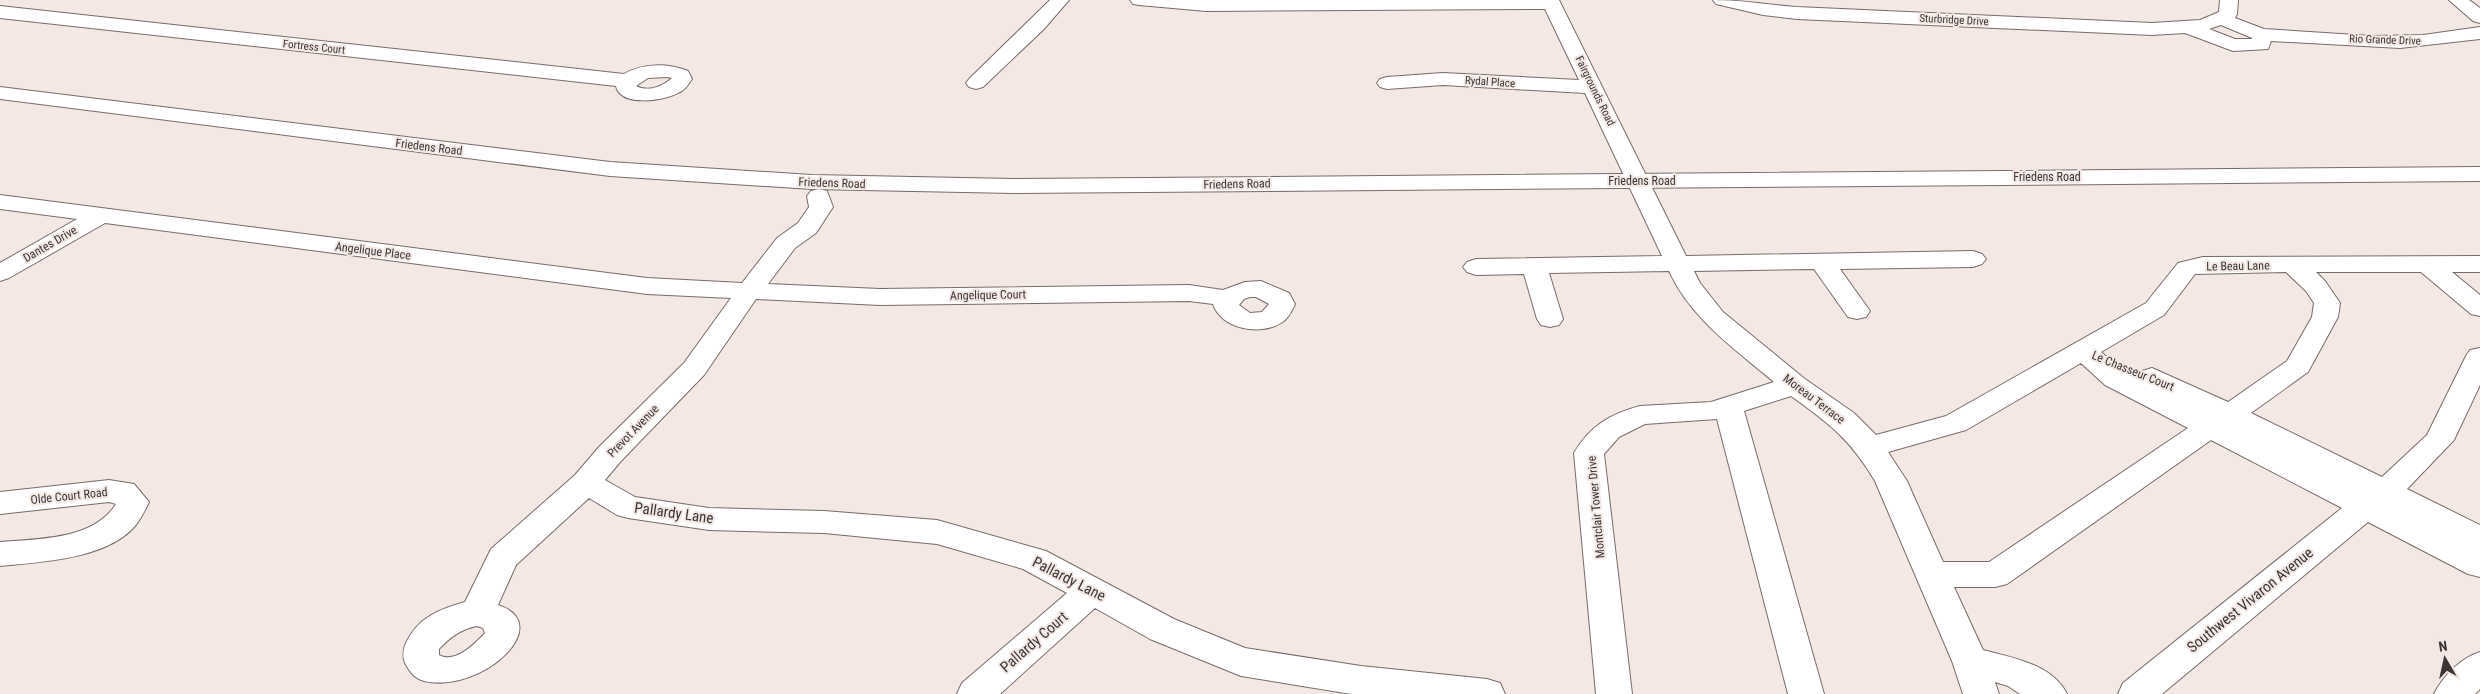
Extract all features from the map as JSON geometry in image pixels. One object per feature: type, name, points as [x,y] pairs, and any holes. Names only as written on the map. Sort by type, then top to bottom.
[{"type":"street","points":[[976,83],[1037,25],[1060,0]]},
{"type":"street","points":[[1139,0],[1206,6],[1551,2]]},
{"type":"street","name":"Sturbridge Drive","points":[[1722,0],[1763,10],[1797,13],[2152,29],[2188,28],[2221,19]]},
{"type":"street","points":[[2221,19],[2228,14],[2229,0]]},
{"type":"street","points":[[2458,0],[2480,17]]},
{"type":"street","name":"Fairgrounds Road","points":[[1551,2],[1640,181]]},
{"type":"street","name":"Fortress Court","points":[[4,15],[629,80]]},
{"type":"street","points":[[2221,19],[2277,35]]},
{"type":"street","name":"Sturbridge Drive","points":[[2188,28],[2233,45],[2260,45],[2277,35]]},
{"type":"street","name":"Rio Grande Drive","points":[[2277,35],[2403,42],[2433,41],[2480,33]]},
{"type":"street","name":"Rydal Place","points":[[1387,83],[1443,79],[1593,87]]},
{"type":"street","name":"Friedens Road","points":[[0,94],[610,169],[824,190],[1014,186],[2480,174]]},
{"type":"street","name":"Moreau Terrace","points":[[1640,181],[1688,285],[1714,318],[1795,385],[1844,420],[1870,447],[1891,481],[1970,661],[1981,694]]},
{"type":"street","name":"Prevot Avenue","points":[[477,613],[503,558],[586,483],[610,454],[694,369],[748,292],[786,243],[807,228],[821,207],[824,190]]},
{"type":"street","name":"Angelique Place","points":[[0,202],[647,286],[748,292]]},
{"type":"street","name":"Dantes Drive","points":[[0,273],[100,216]]},
{"type":"street","points":[[1476,267],[1973,259]]},
{"type":"street","points":[[1822,262],[1857,311]]},
{"type":"street","name":"Le Beau Lane","points":[[1870,447],[1956,423],[2155,309],[2187,268],[2203,265],[2480,264]]},
{"type":"street","points":[[1932,574],[1995,575],[2298,366],[2324,317],[2327,303],[2316,286],[2294,265]]},
{"type":"street","points":[[2428,265],[2480,308]]},
{"type":"street","points":[[1534,266],[1550,319]]},
{"type":"street","name":"Angelique Court","points":[[748,292],[880,297],[1189,293],[1228,298]]},
{"type":"street","name":"Le Chasseur Court","points":[[2083,351],[2115,378],[2220,420],[2375,499],[2480,565]]},
{"type":"street","name":"Southwest Vivaron Avenue","points":[[2136,694],[2375,499],[2439,440],[2480,356]]},
{"type":"street","name":"Montclair Tower Drive","points":[[1614,694],[1589,453],[1608,430],[1640,415],[1713,411],[1795,385]]},
{"type":"street","points":[[1728,407],[1806,694]]},
{"type":"street","name":"Pallardy Lane","points":[[586,483],[628,507],[709,519],[824,522],[936,532],[1034,560],[1093,590],[1162,629],[1241,662],[1361,681],[1487,694]]},
{"type":"street","name":"Olde Court Road","points":[[0,503],[109,491],[124,492],[133,502],[129,514],[107,532],[77,544],[0,554]]},
{"type":"street","name":"Le Chasseur Court","points":[[2375,499],[2480,539]]},
{"type":"street","name":"Pallardy Court","points":[[975,694],[1093,590]]},
{"type":"street","points":[[1970,661],[2019,674],[2049,694]]},
{"type":"street","points":[[2452,694],[2480,666]]}]
